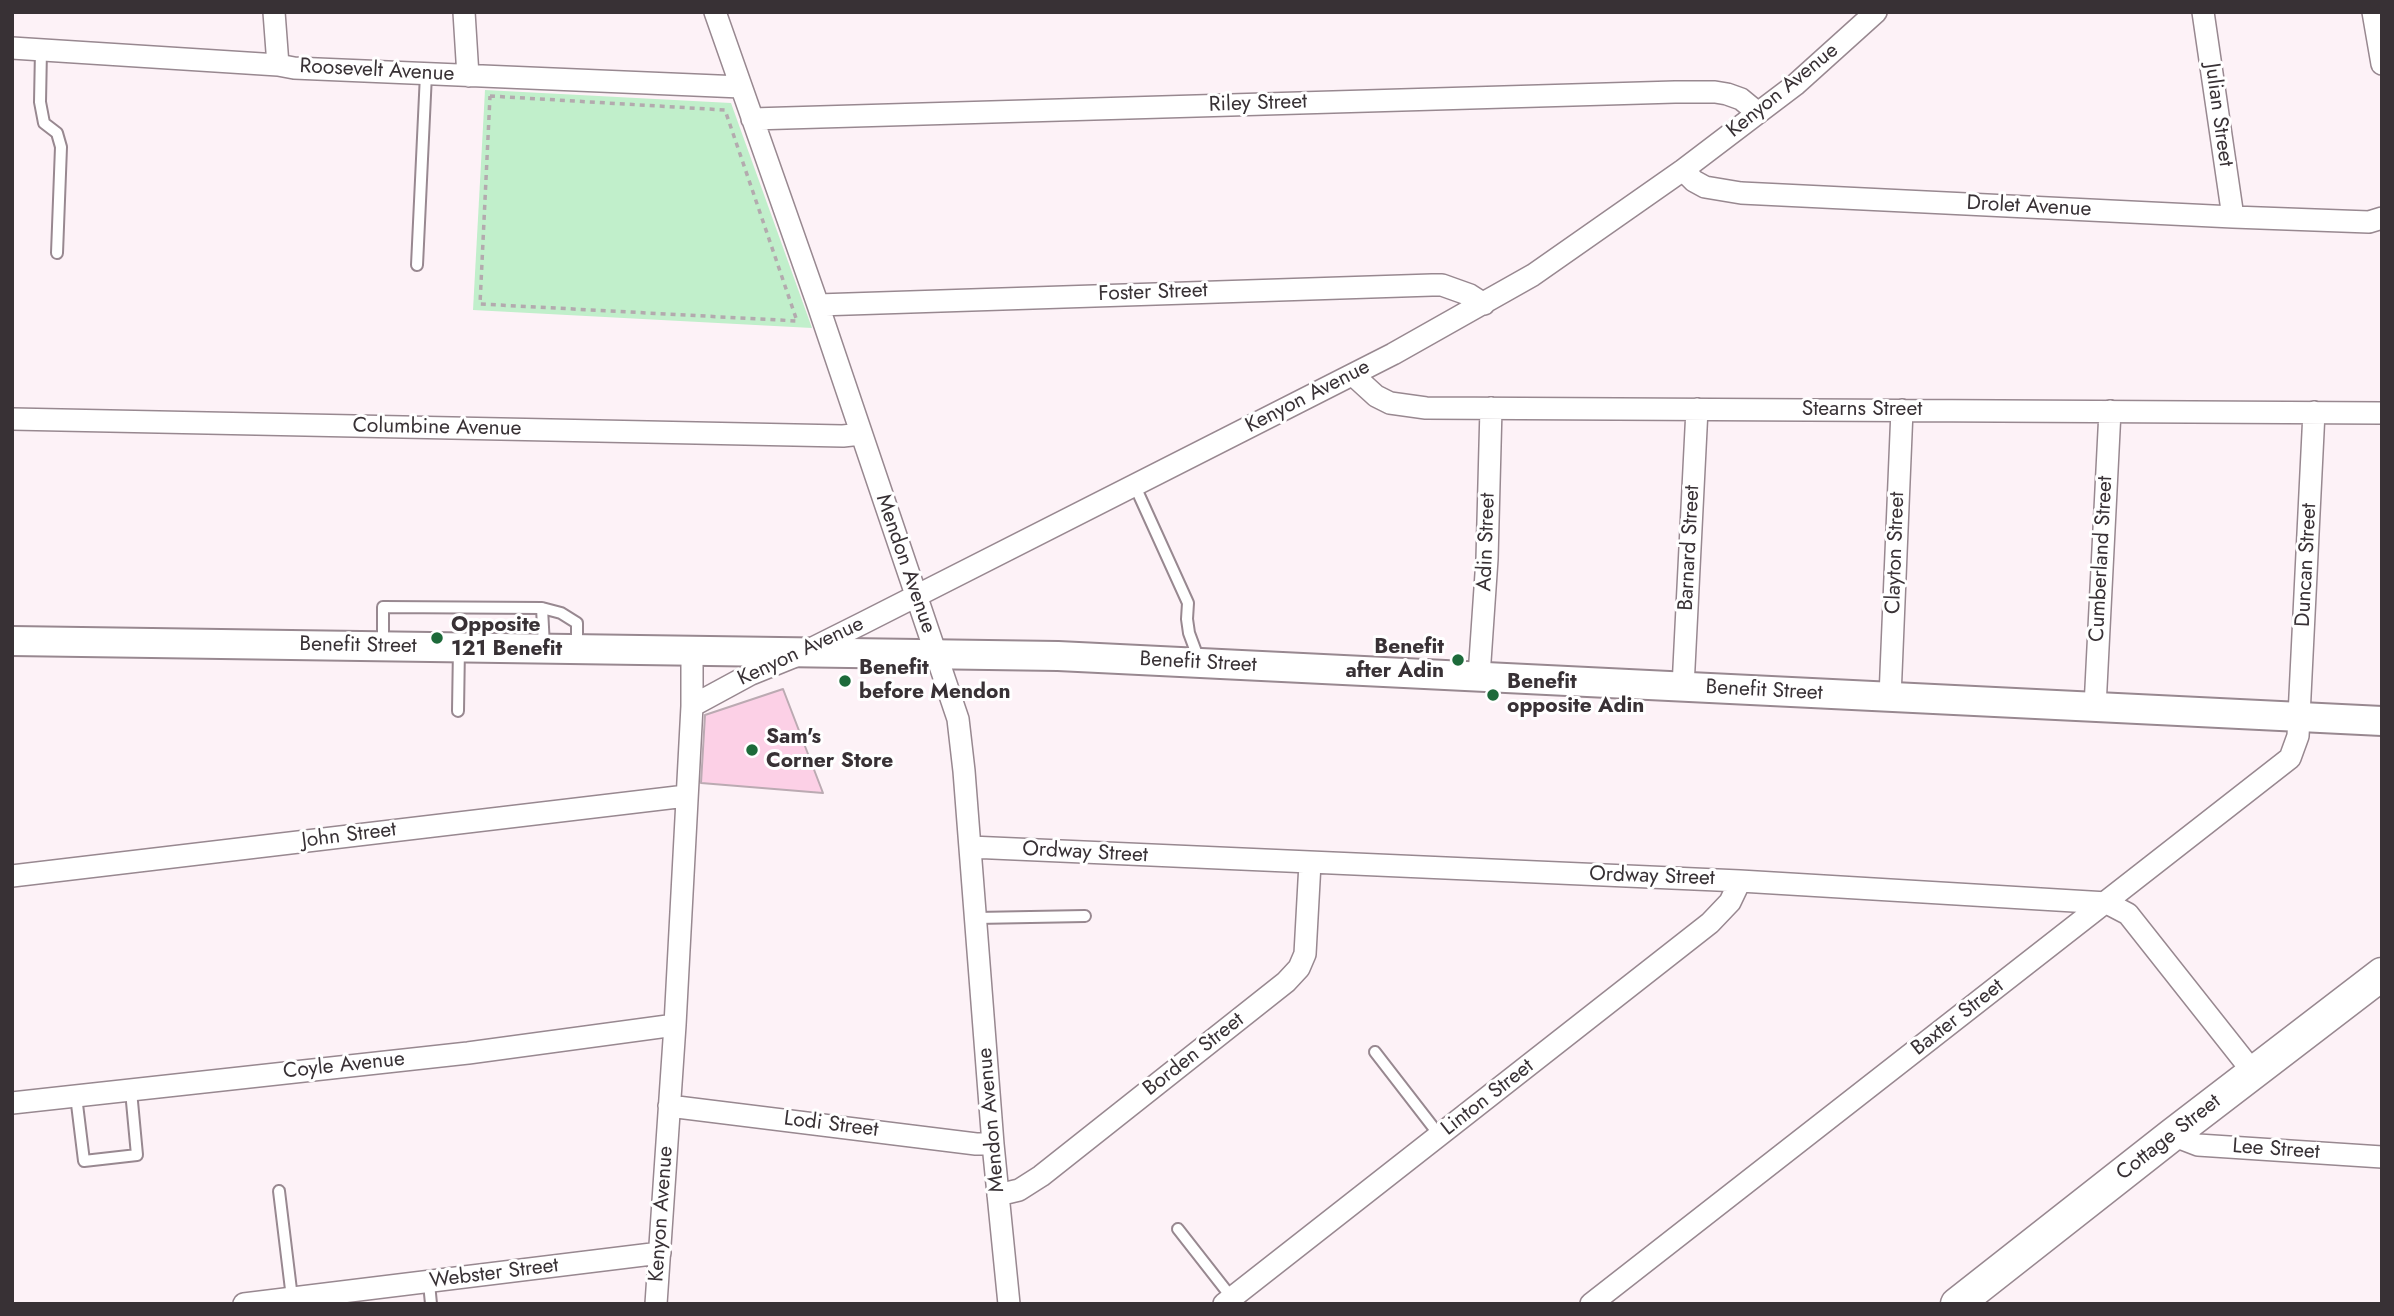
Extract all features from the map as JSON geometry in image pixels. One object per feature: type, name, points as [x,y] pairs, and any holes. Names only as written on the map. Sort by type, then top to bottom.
[{"type":"main road","name":"Cottage Street","points":[[1957,1304],[2382,974]]},
{"type":"street","points":[[274,12],[278,65]]},
{"type":"street","points":[[464,12],[468,76]]},
{"type":"street","name":"Mendon Avenue","points":[[715,12],[818,305],[958,719],[993,1144],[1011,1303]]},
{"type":"street","name":"Kenyon Avenue","points":[[692,706],[751,674],[803,653],[1353,375],[1484,304],[1533,275],[1683,170],[1795,85],[1876,12]]},
{"type":"street","name":"Julian Street","points":[[2203,12],[2233,217]]},
{"type":"street","points":[[2373,12],[2382,64]]},
{"type":"street","name":"Roosevelt Avenue","points":[[12,48],[294,68],[741,87]]},
{"type":"street","name":"Riley Street","points":[[752,119],[1675,92],[1727,94],[1741,99],[1758,113]]},
{"type":"street","name":"Drolet Avenue","points":[[1683,170],[1705,187],[1741,193],[2233,217],[2369,222],[2382,218]]},
{"type":"street","name":"Foster Street","points":[[818,305],[1432,285],[1442,285],[1470,295],[1484,304]]},
{"type":"street","name":"Stearns Street","points":[[1353,375],[1365,389],[1390,402],[1426,408],[2382,413]]},
{"type":"street","name":"Adin Street","points":[[1479,676],[1487,559],[1491,408]]},
{"type":"street","name":"Barnard Street","points":[[1683,687],[1697,409]]},
{"type":"street","name":"Clayton Street","points":[[1890,696],[1902,410]]},
{"type":"street","name":"Cumberland Street","points":[[2095,707],[2110,411]]},
{"type":"street","name":"Duncan Street","points":[[2299,717],[2314,412]]},
{"type":"street","name":"Columbine Avenue","points":[[12,419],[829,436],[861,434]]},
{"type":"street","name":"Benefit Street","points":[[12,641],[936,653],[1479,676],[2382,721]]},
{"type":"street","name":"Kenyon Avenue","points":[[656,1304],[675,1025],[692,706],[692,651]]},
{"type":"street","name":"Baxter Street","points":[[1591,1304],[2282,766],[2291,758],[2296,747],[2299,717]]},
{"type":"street","name":"John Street","points":[[12,876],[686,796]]},
{"type":"street","name":"Ordway Street","points":[[970,847],[1740,881],[2107,903]]},
{"type":"street","name":"Borden Street","points":[[998,1195],[1019,1190],[1041,1176],[1286,982],[1299,968],[1305,954],[1310,863]]},
{"type":"street","name":"Linton Street","points":[[1228,1301],[1710,923],[1730,902],[1740,881]]},
{"type":"street","points":[[2107,903],[2128,914],[2253,1072]]},
{"type":"street","name":"Coyle Avenue","points":[[12,1103],[467,1053],[675,1025]]},
{"type":"street","name":"Lodi Street","points":[[669,1106],[993,1144]]},
{"type":"street","name":"Lee Street","points":[[2172,1135],[2198,1144],[2382,1157]]},
{"type":"street","name":"Webster Street","points":[[252,1303],[292,1298],[430,1293],[660,1253]]},
{"type":"lane","points":[[41,50],[40,102],[44,124],[57,133],[61,147],[57,253]]},
{"type":"lane","points":[[417,265],[426,74]]},
{"type":"lane","points":[[1134,484],[1188,603],[1189,633],[1200,663]]},
{"type":"lane","points":[[383,646],[383,607],[542,608],[561,613],[578,623],[577,649]]},
{"type":"lane","points":[[542,608],[545,649]]},
{"type":"lane","points":[[458,710],[459,648]]},
{"type":"lane","points":[[976,918],[1085,916]]},
{"type":"lane","points":[[1375,1052],[1440,1136]]},
{"type":"lane","points":[[76,1096],[84,1161],[136,1155],[131,1091]]},
{"type":"lane","points":[[279,1191],[292,1298]]},
{"type":"lane","points":[[1178,1229],[1228,1301]]},
{"type":"path","points":[[490,96],[725,110],[797,321],[481,304],[490,96]]},
{"type":"green space","points":[[485,90],[731,103],[812,328],[473,310]]},
{"type":"building","name":"Sam's Corner Store","points":[[783,689],[823,793],[701,783],[705,715]]},
{"type":"place","name":"Opposite 121 Benefit","points":[[437,638]]},
{"type":"place","name":"Benefit after Adin","points":[[1458,660]]},
{"type":"place","name":"Benefit before Mendon","points":[[845,681]]},
{"type":"place","name":"Benefit opposite Adin","points":[[1493,695]]},
{"type":"place","name":"Sam's Corner Store","points":[[752,750]]}]
